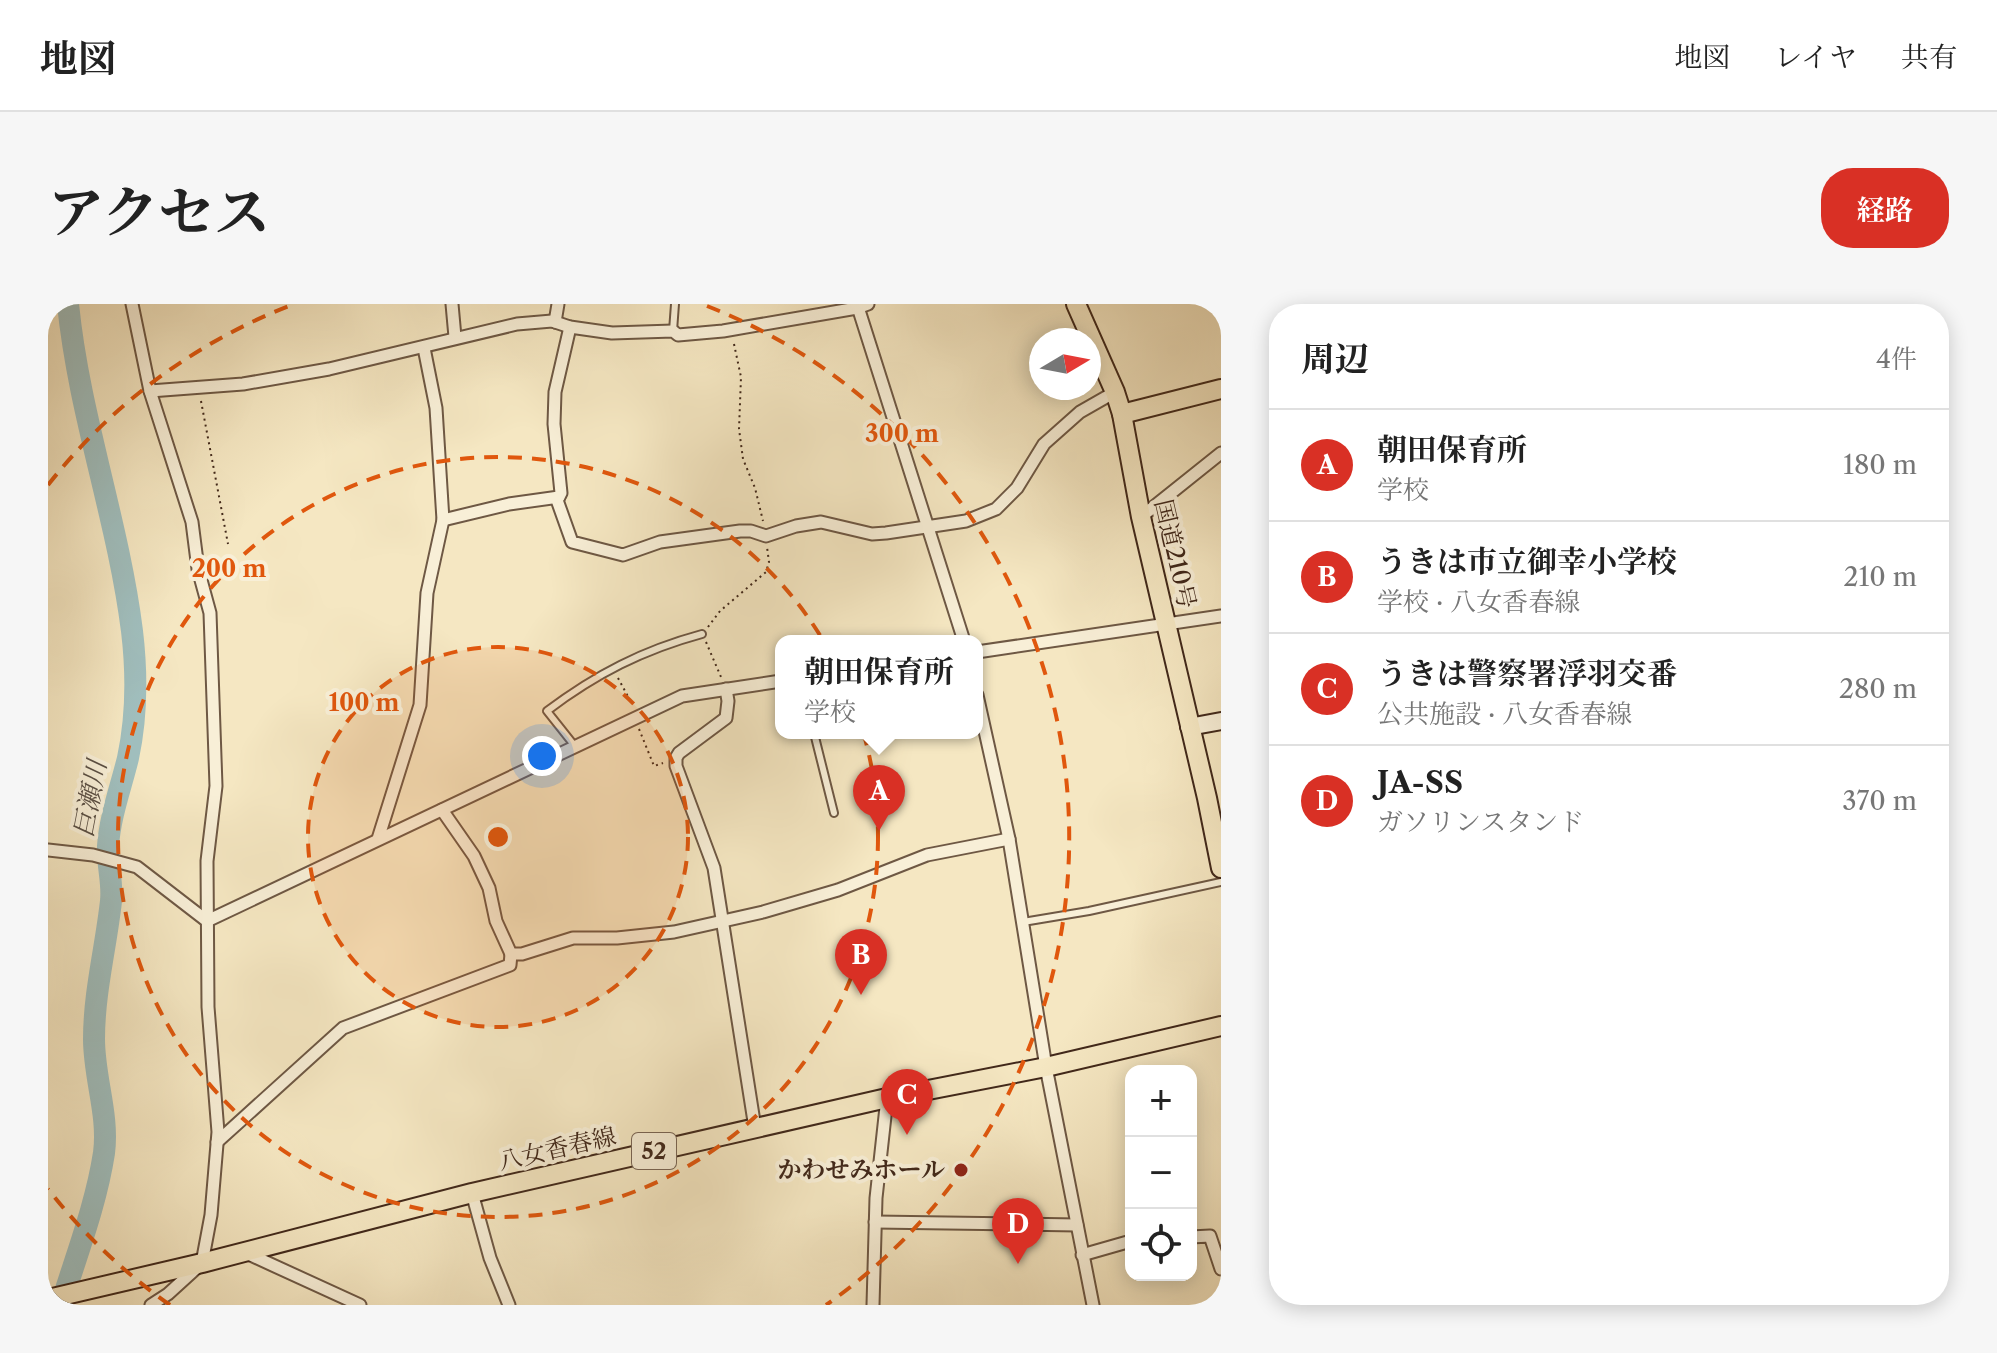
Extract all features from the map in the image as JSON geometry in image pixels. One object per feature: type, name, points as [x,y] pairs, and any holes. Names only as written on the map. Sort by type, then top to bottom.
[{"type":"main road","name":"国道210号","points":[[1076,304],[1122,414],[1141,517],[1221,868]]},
{"type":"main road","points":[[1122,414],[1221,389]]},
{"type":"main road","points":[[1189,727],[1221,721]]},
{"type":"main road","name":"八女香春線","points":[[48,1299],[202,1263],[472,1193],[887,1098],[1046,1067],[1221,1026]]},
{"type":"street","points":[[132,304],[150,391],[192,522],[198,569],[210,613],[216,786],[207,861],[208,1007],[217,1142],[211,1215],[202,1263],[151,1305]]},
{"type":"street","points":[[452,304],[455,337]]},
{"type":"street","points":[[555,322],[558,304]]},
{"type":"street","points":[[150,391],[258,382],[424,348],[455,337],[517,324],[555,322],[612,333],[673,331],[678,335],[731,330],[861,305],[962,635]]},
{"type":"street","points":[[570,327],[555,392],[554,424],[561,493],[558,508],[572,542],[618,556],[660,542],[740,531],[766,536],[821,522],[872,534],[966,521],[996,509],[1017,488],[1044,444],[1080,412],[1115,392]]},
{"type":"street","points":[[378,839],[420,705],[427,593],[443,520],[436,408],[424,348]]},
{"type":"street","points":[[1141,517],[1221,453]]},
{"type":"street","points":[[443,520],[509,504],[559,497]]},
{"type":"street","points":[[983,651],[1221,616]]},
{"type":"street","points":[[207,921],[682,696],[775,682]]},
{"type":"street","points":[[726,689],[726,718],[679,753],[676,766],[714,868],[755,1128]]},
{"type":"street","points":[[983,722],[1009,839],[1046,1067],[1093,1305]]},
{"type":"street","points":[[217,1142],[343,1028],[510,965],[511,954],[496,921],[489,888],[474,856],[442,810]]},
{"type":"street","points":[[511,954],[522,954],[573,938],[617,938],[674,932],[763,912],[838,890],[927,855],[1009,839]]},
{"type":"street","points":[[48,850],[93,855],[137,867],[207,921]]},
{"type":"street","points":[[873,1305],[875,1222],[887,1098]]},
{"type":"street","points":[[472,1193],[490,1258],[509,1305]]},
{"type":"street","points":[[875,1222],[1077,1225]]},
{"type":"street","points":[[1197,1237],[1210,1236],[1221,1269]]},
{"type":"street","points":[[1082,1255],[1125,1243]]},
{"type":"street","points":[[244,1252],[360,1305]]},
{"type":"lane","points":[[673,331],[675,304]]},
{"type":"lane","points":[[574,745],[547,711],[611,667],[702,634]]},
{"type":"lane","points":[[816,739],[834,813]]},
{"type":"lane","points":[[1023,922],[1221,882]]},
{"type":"path","points":[[726,689],[702,634],[720,611],[766,572],[769,562],[755,488],[743,459],[739,429],[741,377],[731,330]]},
{"type":"path","points":[[198,388],[228,544]]},
{"type":"path","points":[[611,667],[631,698],[634,718],[654,766],[676,758]]},
{"type":"waterway","name":"巨瀬川","points":[[61,1305],[91,1211],[104,1153],[105,1125],[95,1054],[95,1021],[111,901],[109,835],[131,742],[135,694],[134,647],[126,590],[81,386],[68,304]]},
{"type":"place","name":"朝田保育所","points":[[879,831]]},
{"type":"place","name":"うきは市立御幸小学校","points":[[861,995]]},
{"type":"place","name":"うきは警察署浮羽交番","points":[[907,1135]]},
{"type":"place","name":"かわせみホール","points":[[961,1170]]},
{"type":"place","name":"JA-SS","points":[[1018,1264]]}]
